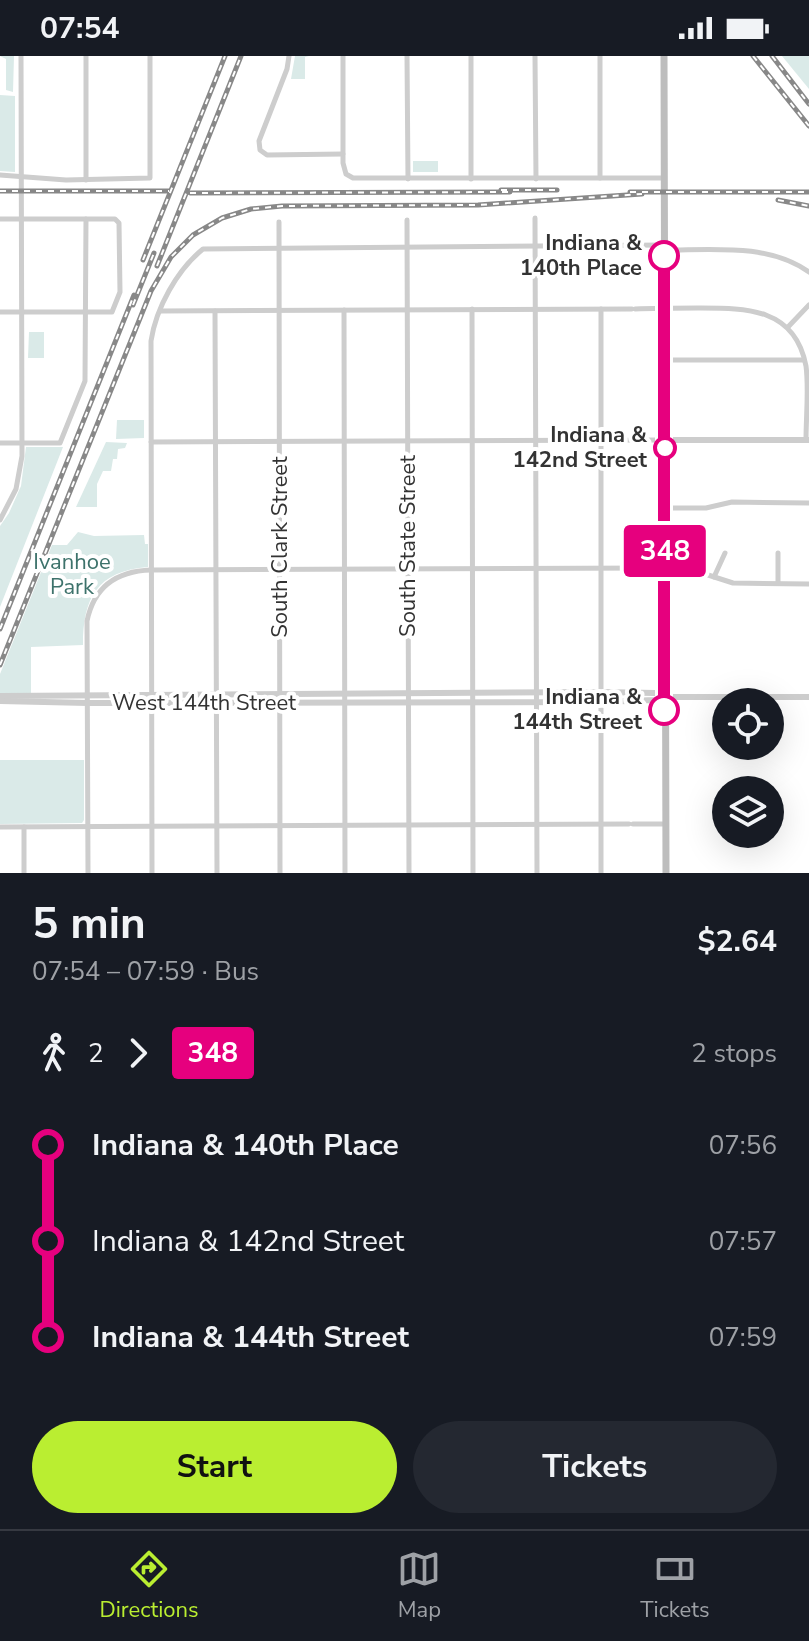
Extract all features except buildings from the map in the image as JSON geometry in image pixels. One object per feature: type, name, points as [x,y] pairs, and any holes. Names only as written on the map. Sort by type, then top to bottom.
[{"type":"main road","points":[[664,56],[666,873]]},
{"type":"street","points":[[0,520],[16,489],[21,466],[21,56]]},
{"type":"street","points":[[86,56],[86,180]]},
{"type":"street","points":[[0,175],[86,180],[150,178],[150,56]]},
{"type":"street","points":[[289,56],[287,69],[259,141],[260,150],[267,155],[343,154]]},
{"type":"street","points":[[343,56],[343,154],[348,176],[365,180],[664,178]]},
{"type":"street","points":[[407,56],[408,179]]},
{"type":"street","points":[[471,56],[471,179]]},
{"type":"street","points":[[535,56],[536,179]]},
{"type":"street","points":[[600,56],[600,178]]},
{"type":"street","points":[[535,218],[537,873]]},
{"type":"street","points":[[0,219],[115,219],[119,223],[120,292],[112,312],[0,312]]},
{"type":"street","points":[[0,443],[60,443],[85,381],[86,219]]},
{"type":"street","name":"South State Street","points":[[407,220],[409,873]]},
{"type":"street","name":"South Clark Street","points":[[279,222],[280,873]]},
{"type":"street","points":[[152,873],[151,341],[160,311],[178,278],[203,249],[632,246],[757,252],[783,258],[809,272]]},
{"type":"street","points":[[787,328],[809,305]]},
{"type":"street","points":[[472,309],[473,873]]},
{"type":"street","points":[[601,309],[601,873]]},
{"type":"street","points":[[151,442],[808,440],[807,378],[797,340],[769,315],[749,309],[160,311]]},
{"type":"street","points":[[344,310],[345,873]]},
{"type":"street","points":[[215,311],[217,873]]},
{"type":"street","points":[[665,360],[804,360]]},
{"type":"street","points":[[665,508],[706,508],[732,502],[809,503]]},
{"type":"street","points":[[714,577],[725,553]]},
{"type":"street","points":[[778,553],[778,583]]},
{"type":"street","points":[[88,873],[87,621],[93,600],[104,585],[120,575],[151,570],[216,569],[656,568]]},
{"type":"street","points":[[665,573],[698,573],[733,583],[809,584]]},
{"type":"street","points":[[409,698],[473,693],[601,692],[655,693],[664,697]]},
{"type":"street","points":[[409,698],[473,702],[601,702],[664,697],[809,697]]},
{"type":"street","name":"West 144th Street","points":[[0,699],[409,698]]},
{"type":"street","points":[[0,827],[665,824]]},
{"type":"street","points":[[24,827],[24,873]]},
{"type":"green space","points":[[0,56],[14,56],[13,92],[6,90],[6,59]]},
{"type":"green space","points":[[295,56],[309,56],[305,57],[305,79],[291,79]]},
{"type":"green space","points":[[782,56],[809,56],[809,89]]},
{"type":"green space","points":[[0,95],[15,96],[15,172],[0,171]]},
{"type":"green space","points":[[413,161],[438,161],[438,172],[413,172]]},
{"type":"green space","points":[[29,332],[44,332],[44,358],[28,358]]},
{"type":"green space","points":[[117,420],[144,420],[144,438],[116,439]]},
{"type":"green space","points":[[106,442],[127,443],[125,448],[118,449],[111,471],[103,471],[97,484],[97,507],[76,507]]},
{"type":"green space","points":[[26,447],[63,447],[0,607],[0,526],[21,486]]},
{"type":"green space","name":"Ivanhoe Park","points":[[78,532],[94,536],[144,535],[145,544],[148,544],[148,567],[116,574],[96,590],[86,614],[83,645],[31,647],[31,693],[0,693],[0,674],[52,545],[67,545]]},
{"type":"green space","points":[[0,760],[84,760],[82,823],[0,824]]},
{"type":"railway","points":[[143,260],[225,56]]},
{"type":"railway","points":[[157,266],[241,56]]},
{"type":"railway","points":[[753,56],[809,126]]},
{"type":"railway","points":[[772,56],[809,104]]},
{"type":"railway","points":[[501,190],[557,190]]},
{"type":"railway","points":[[0,191],[169,191]]},
{"type":"railway","points":[[190,193],[510,192]]},
{"type":"railway","points":[[630,192],[809,192]]},
{"type":"railway","points":[[0,665],[151,291],[171,257],[193,235],[222,218],[251,209],[282,206],[478,205],[642,194]]},
{"type":"railway","points":[[778,200],[809,206]]},
{"type":"railway","points":[[133,305],[154,253]]},
{"type":"railway","points":[[0,629],[134,295]]},
{"type":"bus line","name":"348","points":[[664,256],[664,710]]},
{"type":"place","name":"Indiana & 140th Place","points":[[664,256]]},
{"type":"place","name":"Indiana & 142nd Street","points":[[665,448]]},
{"type":"place","name":"Indiana & 144th Street","points":[[664,710]]}]
